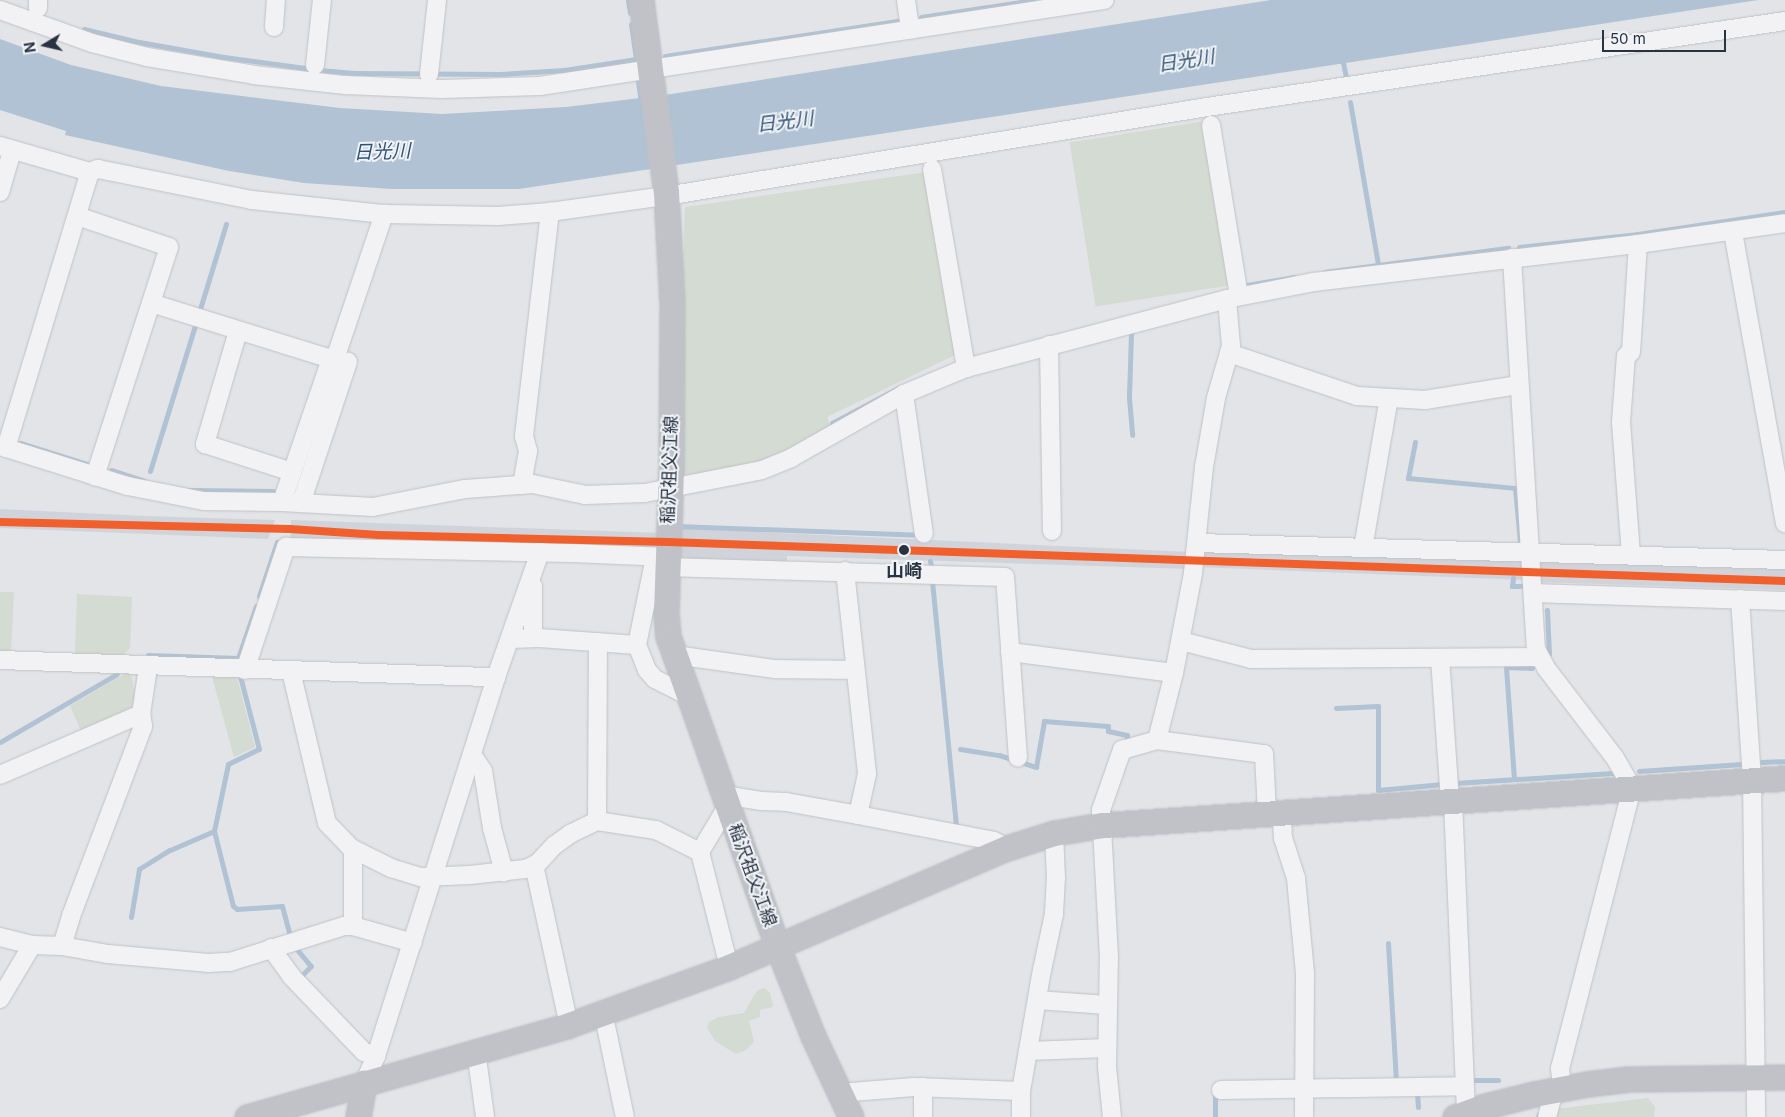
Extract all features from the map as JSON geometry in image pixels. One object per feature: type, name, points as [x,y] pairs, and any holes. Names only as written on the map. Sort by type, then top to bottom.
[{"type":"street","points":[[274,27],[276,0]]},
{"type":"street","points":[[315,65],[322,0]]},
{"type":"street","points":[[429,74],[437,0]]},
{"type":"street","name":"稲沢祖父江線","points":[[641,0],[666,194],[672,313],[670,489],[663,560],[668,636],[778,948],[813,1036],[851,1117]]},
{"type":"street","points":[[906,0],[910,30]]},
{"type":"street","points":[[0,10],[92,43],[147,57],[254,75],[345,85],[442,89],[540,86],[651,72],[910,30],[1054,4],[1104,0]]},
{"type":"street","points":[[0,192],[6,149],[90,172],[98,169],[252,200],[384,214],[472,216],[550,212],[1207,107],[1785,21]]},
{"type":"street","points":[[1157,740],[1174,674],[1197,542],[1207,450],[1216,398],[1230,346],[1233,297],[1211,125]]},
{"type":"street","points":[[932,169],[966,368]]},
{"type":"street","points":[[90,172],[3,447],[164,495],[204,501],[282,502],[373,507],[465,489],[533,484],[586,495],[601,496],[670,489],[762,470],[791,458],[904,394],[966,368],[1233,297],[1314,282],[1638,244],[1733,232],[1785,223]]},
{"type":"street","points":[[522,485],[528,451],[524,436],[550,212]]},
{"type":"street","points":[[300,503],[339,360],[337,353],[384,214]]},
{"type":"street","points":[[77,216],[169,247],[96,476]]},
{"type":"street","points":[[1733,232],[1782,484],[1785,523]]},
{"type":"street","points":[[1631,555],[1621,422],[1626,356],[1632,352],[1638,244]]},
{"type":"street","points":[[1512,258],[1536,649],[1615,758],[1632,788],[1560,1068],[1558,1089],[1546,1117]]},
{"type":"street","points":[[151,303],[238,331],[339,360]]},
{"type":"street","points":[[238,331],[205,444],[292,472]]},
{"type":"street","points":[[1049,346],[1052,531]]},
{"type":"street","points":[[1228,353],[1357,396],[1425,400],[1519,385]]},
{"type":"street","points":[[282,502],[292,472],[339,360]]},
{"type":"street","points":[[904,394],[924,534]]},
{"type":"street","points":[[1363,548],[1389,398]]},
{"type":"street","points":[[1197,542],[1785,560]]},
{"type":"street","points":[[245,670],[286,547],[540,552],[845,571],[1005,577],[1018,758]]},
{"type":"street","points":[[358,1117],[364,1083],[376,1056],[473,756],[496,677],[540,552]]},
{"type":"street","points":[[663,560],[637,645],[647,670],[655,679],[688,696]]},
{"type":"street","points":[[845,571],[867,774],[858,815]]},
{"type":"street","points":[[533,572],[533,638]]},
{"type":"street","points":[[1533,594],[1785,601]]},
{"type":"street","points":[[1740,600],[1752,780],[1756,1117]]},
{"type":"street","points":[[510,639],[533,638],[637,645]]},
{"type":"street","points":[[1180,641],[1251,660],[1540,657]]},
{"type":"street","points":[[597,821],[598,642]]},
{"type":"street","points":[[1010,652],[1174,674]]},
{"type":"street","points":[[675,655],[775,669],[855,670]]},
{"type":"street","points":[[1440,658],[1451,801],[1464,1086],[1462,1116],[1558,1089],[1629,1079],[1785,1077]]},
{"type":"street","points":[[0,660],[148,667],[496,677]]},
{"type":"street","points":[[62,946],[71,916],[143,726],[141,714],[148,667]]},
{"type":"street","points":[[291,671],[327,823],[353,850],[410,874],[434,877],[504,872],[534,865],[570,834],[597,821],[656,830],[700,852]]},
{"type":"street","points":[[0,775],[141,714]]},
{"type":"street","points":[[1112,1117],[1106,1048],[1109,957],[1102,810],[1122,750],[1157,740],[1264,754],[1275,813],[1296,878],[1305,973],[1304,1117]]},
{"type":"street","points":[[473,756],[483,771],[492,828],[504,872]]},
{"type":"street","points":[[247,1117],[569,1025],[778,948],[1007,848],[1054,833],[1103,825],[1785,778]]},
{"type":"street","points":[[730,967],[700,852],[726,800],[786,802],[994,841],[1007,848]]},
{"type":"street","points":[[1021,1117],[1021,1091],[1054,914],[1056,879],[1054,833]]},
{"type":"street","points":[[353,850],[353,926]]},
{"type":"street","points":[[534,865],[569,1025]]},
{"type":"street","points":[[0,937],[32,945],[62,946],[108,954],[208,963],[230,962],[322,931],[353,926],[413,943]]},
{"type":"street","points":[[0,999],[32,945]]},
{"type":"street","points":[[270,948],[291,976],[364,1052],[376,1056]]},
{"type":"street","points":[[1037,1000],[1107,1005]]},
{"type":"street","points":[[603,1012],[625,1117]]},
{"type":"street","points":[[1029,1051],[1106,1048]]},
{"type":"street","points":[[476,1051],[485,1117]]},
{"type":"street","points":[[1221,1090],[1464,1086]]},
{"type":"street","points":[[839,1093],[924,1087],[1021,1091]]},
{"type":"street","points":[[923,1117],[924,1087]]},
{"type":"shaded area","points":[[1206,121],[1232,285],[1096,307],[1070,143]]},
{"type":"shaded area","points":[[927,172],[957,354],[827,417],[831,427],[773,459],[687,481],[676,473],[685,207]]},
{"type":"shaded area","points":[[0,509],[275,520],[268,539],[0,528]]},
{"type":"shaded area","points":[[291,520],[661,533],[660,556],[290,543]]},
{"type":"shaded area","points":[[671,528],[1191,552],[1190,569],[787,556],[787,563],[676,561]]},
{"type":"shaded area","points":[[1198,551],[1524,561],[1526,580],[1197,567]]},
{"type":"shaded area","points":[[1541,559],[1785,567],[1785,590],[1539,582],[1538,563]]},
{"type":"shaded area","points":[[0,592],[14,592],[11,652],[0,652]]},
{"type":"shaded area","points":[[77,594],[132,597],[130,648],[122,656],[75,655]]},
{"type":"shaded area","points":[[127,672],[131,675],[137,704],[133,711],[83,735],[70,706]]},
{"type":"shaded area","points":[[211,673],[236,673],[255,747],[234,757]]},
{"type":"shaded area","points":[[764,988],[770,993],[773,1007],[760,1010],[760,1017],[749,1021],[754,1042],[746,1050],[736,1054],[715,1041],[707,1027],[709,1022],[719,1017],[744,1013],[758,990]]},
{"type":"shaded area","points":[[1648,1098],[1655,1107],[1654,1117],[1553,1117],[1555,1109]]},
{"type":"water","name":"日光川","points":[[1271,0],[1758,0],[519,189],[392,189],[304,183],[229,171],[65,135],[66,131],[0,110],[0,39],[71,65],[161,86],[340,108],[442,114],[566,107],[665,95]]},
{"type":"waterway","points":[[628,0],[630,13]]},
{"type":"waterway","points":[[921,17],[1034,0]]},
{"type":"waterway","points":[[665,56],[902,20]]},
{"type":"waterway","points":[[84,29],[139,42],[224,57],[320,70],[354,73],[500,74],[564,70],[636,59],[631,24]]},
{"type":"waterway","points":[[1342,57],[1346,78]]},
{"type":"waterway","points":[[638,81],[641,103]]},
{"type":"waterway","points":[[1350,102],[1378,264]]},
{"type":"waterway","points":[[1519,247],[1638,234],[1785,212]]},
{"type":"waterway","points":[[200,309],[226,224]]},
{"type":"waterway","points":[[1325,272],[1508,248]]},
{"type":"waterway","points":[[1241,286],[1294,277]]},
{"type":"waterway","points":[[150,471],[195,326]]},
{"type":"waterway","points":[[1131,333],[1129,398],[1132,435]]},
{"type":"waterway","points":[[832,423],[898,388]]},
{"type":"waterway","points":[[307,457],[319,423]]},
{"type":"waterway","points":[[1415,442],[1408,478],[1515,488],[1520,542]]},
{"type":"waterway","points":[[20,443],[90,465]]},
{"type":"waterway","points":[[111,470],[144,481]]},
{"type":"waterway","points":[[189,490],[273,491]]},
{"type":"waterway","points":[[677,526],[918,535],[917,532]]},
{"type":"waterway","points":[[259,596],[277,542]]},
{"type":"waterway","points":[[930,561],[931,566]]},
{"type":"waterway","points":[[1513,578],[1512,586],[1524,586]]},
{"type":"waterway","points":[[932,581],[956,826]]},
{"type":"waterway","points":[[148,655],[238,658],[256,606]]},
{"type":"waterway","points":[[1547,610],[1549,654]]},
{"type":"waterway","points":[[1514,779],[1506,667],[1532,668]]},
{"type":"waterway","points":[[0,742],[117,674]]},
{"type":"waterway","points":[[131,917],[139,869],[170,850],[214,831],[228,764],[259,749],[240,676]]},
{"type":"waterway","points":[[1336,708],[1378,706],[1378,790],[1443,784]]},
{"type":"waterway","points":[[960,749],[999,755],[1036,767],[1044,721],[1108,726],[1108,731],[1127,735],[1127,741]]},
{"type":"waterway","points":[[1761,762],[1785,761]]},
{"type":"waterway","points":[[1639,771],[1742,764]]},
{"type":"waterway","points":[[1455,783],[1613,773]]},
{"type":"waterway","points":[[214,831],[233,906],[237,909],[282,906],[290,936]]},
{"type":"waterway","points":[[1388,943],[1396,1081]]},
{"type":"waterway","points":[[294,946],[311,966],[299,978]]},
{"type":"waterway","points":[[1471,1080],[1498,1080]]},
{"type":"waterway","points":[[1417,1093],[1418,1107]]},
{"type":"waterway","points":[[1215,1094],[1215,1117]]},
{"type":"transit line","points":[[0,522],[290,529],[379,535],[668,542],[1785,581]]},
{"type":"place","name":"山崎","points":[[904,550]]}]
